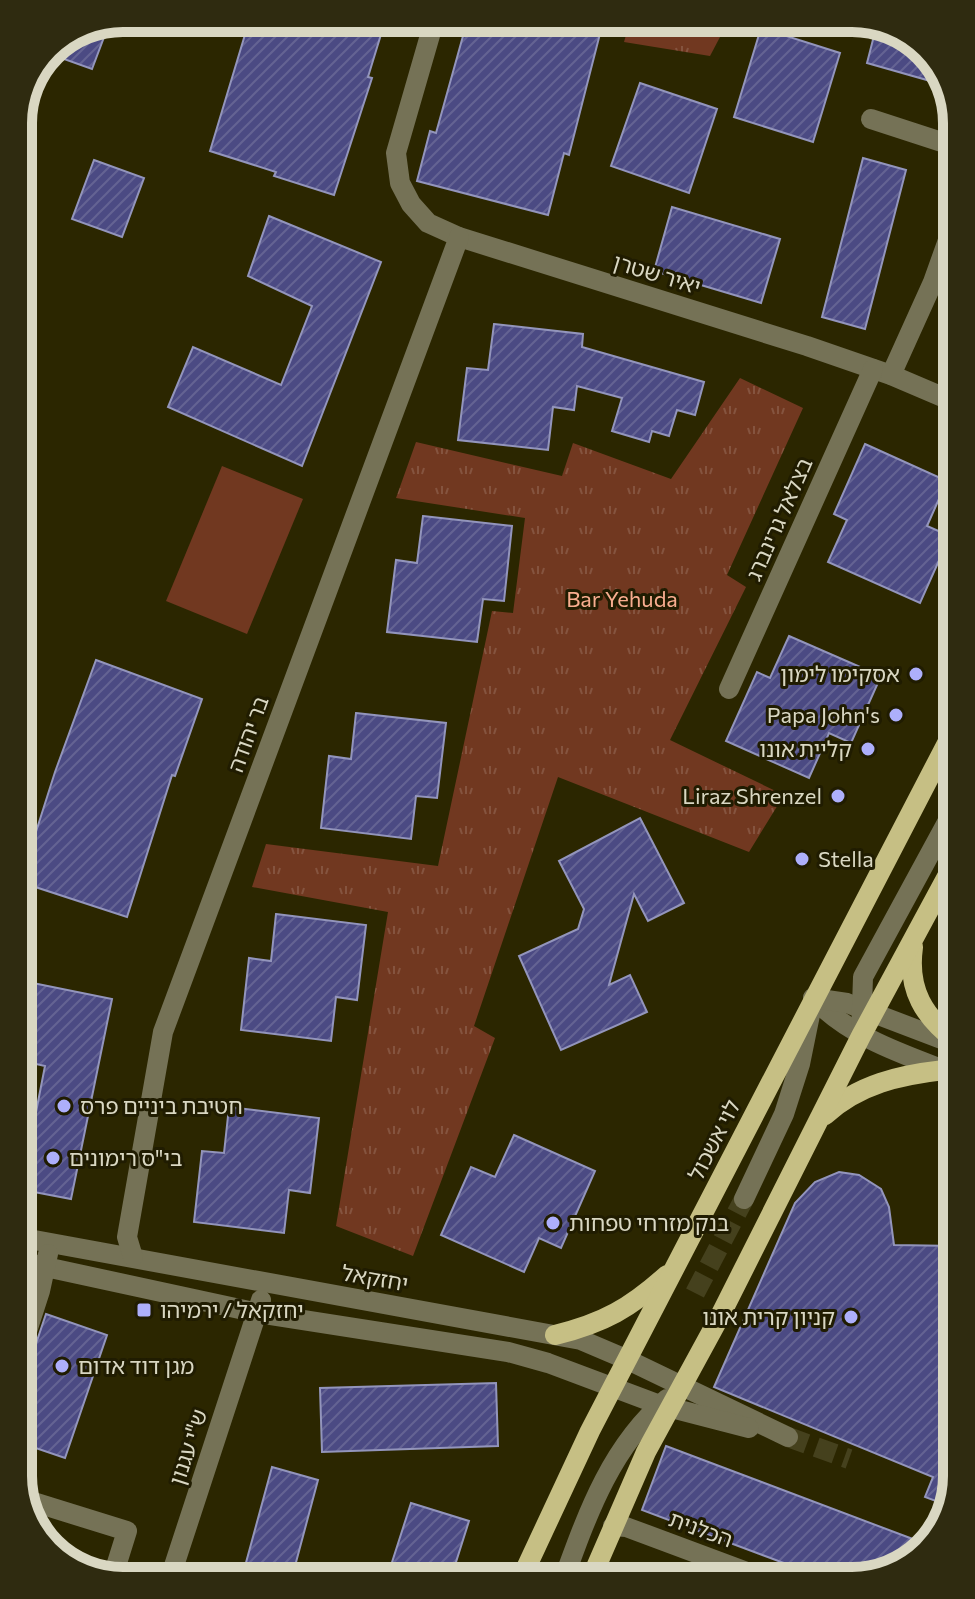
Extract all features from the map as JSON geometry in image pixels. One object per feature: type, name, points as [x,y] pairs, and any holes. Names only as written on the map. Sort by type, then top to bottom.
[{"type":"main road","name":"לוי אשכול","points":[[526,1567],[613,1389],[813,998],[943,752]]},
{"type":"main road","points":[[596,1567],[665,1406],[682,1386],[819,1120],[861,1036],[867,1010],[943,883]]},
{"type":"main road","points":[[917,930],[911,970],[915,992],[930,1018],[943,1031]]},
{"type":"main road","points":[[819,1120],[840,1102],[867,1087],[897,1077],[943,1073]]},
{"type":"main road","points":[[555,1335],[614,1316],[631,1306],[676,1267]]},
{"type":"street","name":"יאיר שטרן","points":[[431,32],[396,153],[400,183],[411,204],[428,223],[459,237],[882,372],[943,397]]},
{"type":"street","points":[[871,119],[943,142]]},
{"type":"street","name":"בר יהודה","points":[[133,1257],[127,1237],[163,1032],[459,237]]},
{"type":"street","name":"בצלאל גרינברג","points":[[729,689],[882,372],[933,282],[943,254]]},
{"type":"street","points":[[867,1010],[863,977],[943,830]]},
{"type":"street","points":[[813,998],[863,977]]},
{"type":"street","points":[[813,998],[847,1003],[943,1039]]},
{"type":"street","points":[[813,998],[834,1018],[861,1036],[943,1069]]},
{"type":"street","points":[[744,1199],[793,1089],[813,998]]},
{"type":"street","name":"יחזקאל","points":[[32,1240],[581,1340],[788,1437],[665,1406]]},
{"type":"street","points":[[32,1312],[51,1243]]},
{"type":"street","points":[[32,1263],[258,1313],[508,1352],[548,1363],[665,1406],[626,1444],[606,1475],[569,1567]]},
{"type":"street","name":"ש\"י עגנון","points":[[174,1567],[258,1313],[264,1283]]},
{"type":"street","points":[[36,1503],[127,1531],[116,1567]]},
{"type":"street","name":"הכלנית","points":[[613,1526],[626,1527],[733,1567]]},
{"type":"street","points":[[532,1567],[534,1548]]},
{"type":"green space","points":[[627,32],[723,32],[710,56],[624,42]]},
{"type":"green space","name":"Bar Yehuda","points":[[740,378],[803,408],[727,575],[746,587],[670,740],[784,795],[749,852],[558,777],[474,1026],[495,1038],[413,1256],[336,1226],[388,912],[252,887],[266,844],[438,866],[492,611],[513,613],[525,518],[396,498],[416,442],[562,476],[573,443],[671,479]]},
{"type":"green space","points":[[222,466],[303,499],[247,634],[166,601]]},
{"type":"building","points":[[246,32],[382,32],[368,77],[372,78],[334,195],[210,151]]},
{"type":"building","points":[[464,32],[600,32],[569,155],[564,153],[548,215],[417,181],[430,131],[436,133]]},
{"type":"building","points":[[760,32],[774,32],[840,53],[813,142],[734,117]]},
{"type":"building","points":[[105,34],[92,69],[60,58],[72,47]]},
{"type":"building","points":[[874,35],[881,37],[903,47],[928,72],[933,82],[867,63]]},
{"type":"building","points":[[640,83],[717,109],[689,193],[611,166]]},
{"type":"building","points":[[863,158],[906,170],[865,329],[822,317]]},
{"type":"building","points":[[94,160],[144,178],[122,237],[72,219]]},
{"type":"building","points":[[672,207],[780,239],[761,303],[654,271]]},
{"type":"building","points":[[269,216],[381,262],[302,466],[168,407],[193,347],[281,385],[312,306],[248,276]]},
{"type":"building","points":[[494,324],[583,334],[582,347],[704,382],[695,415],[677,410],[669,436],[652,431],[649,442],[612,431],[622,398],[577,386],[574,410],[553,407],[548,450],[458,440],[467,368],[488,370]]},
{"type":"building","points":[[865,444],[943,479],[943,490],[927,526],[943,533],[943,552],[920,603],[828,562],[847,520],[834,514]]},
{"type":"building","points":[[423,516],[512,526],[504,601],[483,599],[477,642],[387,632],[396,560],[417,563]]},
{"type":"building","points":[[789,636],[881,676],[851,743],[829,733],[809,778],[726,741],[757,672],[770,678]]},
{"type":"building","points":[[96,660],[202,699],[175,776],[172,775],[127,917],[32,886],[32,844]]},
{"type":"building","points":[[356,713],[446,723],[437,798],[416,796],[411,839],[321,828],[329,756],[351,759]]},
{"type":"building","points":[[640,818],[684,903],[648,921],[634,894],[609,985],[630,975],[647,1012],[561,1050],[519,956],[578,929],[584,909],[559,861]]},
{"type":"building","points":[[276,914],[366,925],[357,1000],[336,997],[331,1041],[241,1030],[249,958],[271,961]]},
{"type":"building","name":"חטיבת ביניים פרס","points":[[32,983],[112,999],[71,1199],[32,1192],[32,1133],[45,1066],[32,1063]]},
{"type":"building","points":[[229,1107],[319,1118],[310,1193],[289,1190],[284,1233],[194,1222],[202,1151],[224,1153]]},
{"type":"building","points":[[514,1135],[595,1171],[561,1248],[539,1238],[524,1272],[441,1235],[471,1167],[495,1177]]},
{"type":"building","name":"קניון קרית אונו","points":[[839,1172],[859,1175],[881,1189],[889,1207],[894,1245],[943,1246],[943,1476],[939,1502],[925,1497],[933,1477],[714,1387],[795,1203],[815,1182]]},
{"type":"building","name":"מגן דוד אדום","points":[[46,1314],[107,1335],[65,1458],[32,1447],[32,1356]]},
{"type":"building","points":[[496,1383],[498,1446],[322,1452],[320,1388]]},
{"type":"building","points":[[666,1446],[916,1540],[903,1552],[875,1564],[795,1567],[642,1510]]},
{"type":"building","points":[[272,1467],[318,1480],[295,1567],[245,1567]]},
{"type":"building","points":[[411,1503],[469,1521],[454,1567],[390,1567]]},
{"type":"tunnel","points":[[695,1293],[744,1199]]},
{"type":"tunnel","points":[[788,1437],[849,1459]]},
{"type":"place","name":"אסקימו לימון","points":[[916,674]]},
{"type":"place","name":"Papa John's","points":[[896,715]]},
{"type":"place","name":"קליית אונו","points":[[868,749]]},
{"type":"place","name":"Liraz Shrenzel","points":[[838,796]]},
{"type":"place","name":"Stella","points":[[802,859]]},
{"type":"place","name":"חטיבת ביניים פרס","points":[[64,1106]]},
{"type":"place","name":"בי\"ס רימונים","points":[[53,1158]]},
{"type":"place","name":"בנק מזרחי טפחות","points":[[553,1223]]},
{"type":"place","name":"יחזקאל / ירמיהו","points":[[144,1310]]},
{"type":"place","name":"קניון קרית אונו","points":[[851,1317]]},
{"type":"place","name":"מגן דוד אדום","points":[[62,1366]]}]
